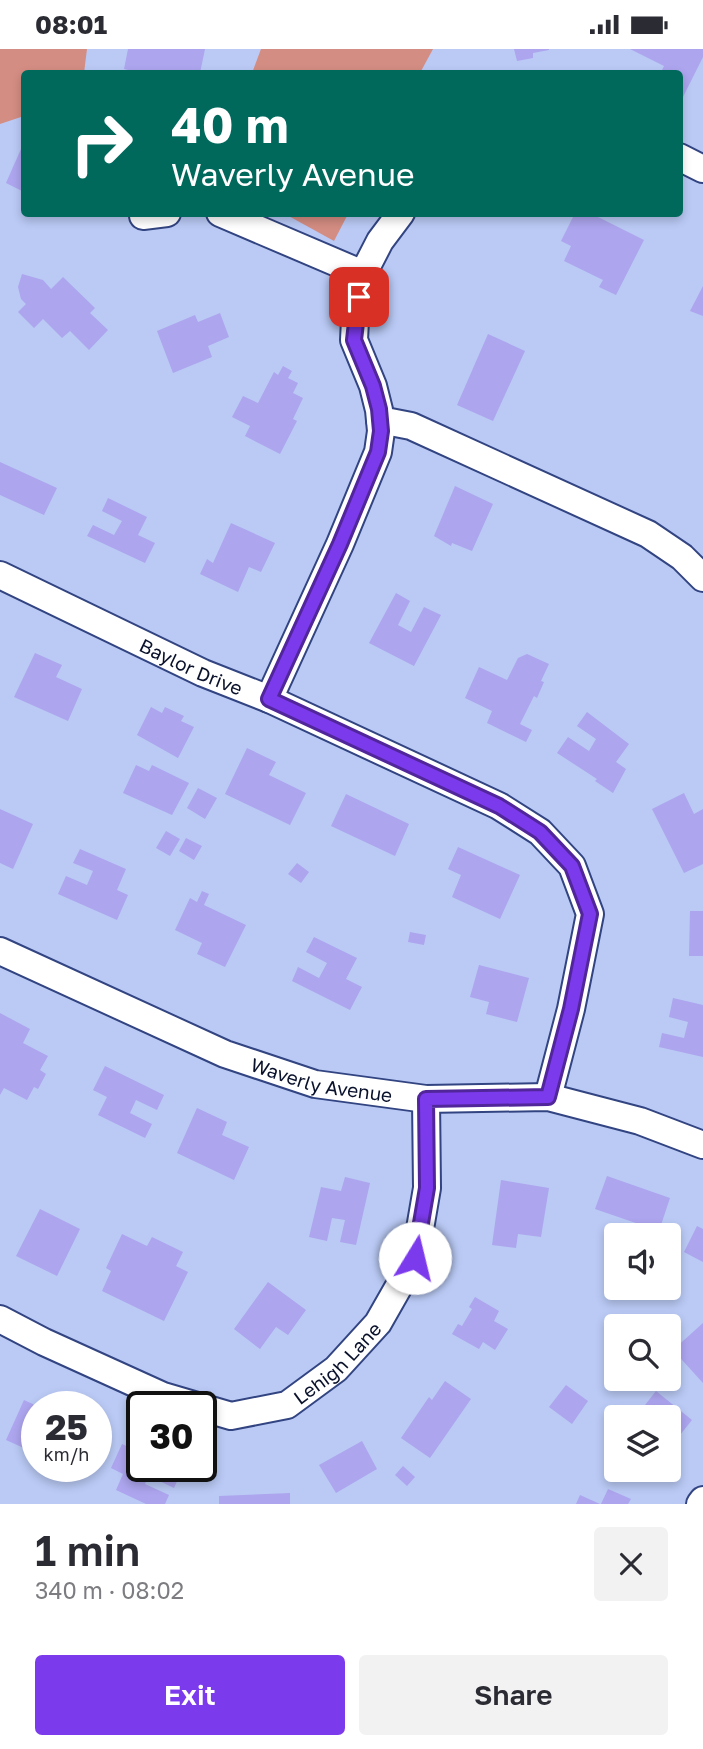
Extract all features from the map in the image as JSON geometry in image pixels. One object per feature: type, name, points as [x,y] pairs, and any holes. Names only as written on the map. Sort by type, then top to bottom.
[{"type":"street","points":[[683,159],[703,169]]},
{"type":"street","points":[[229,217],[363,274]]},
{"type":"street","points":[[269,699],[371,474],[378,452],[380,420],[373,386],[354,340],[363,274],[380,241],[398,217]]},
{"type":"street","points":[[380,420],[411,426],[648,534],[682,557],[703,578]]},
{"type":"street","name":"Baylor Drive","points":[[0,575],[203,673],[269,699],[499,806],[540,832],[572,866],[590,914],[571,1009],[548,1097]]},
{"type":"street","name":"Waverly Avenue","points":[[0,951],[225,1054],[315,1084],[426,1099],[548,1097],[640,1121],[703,1145]]},
{"type":"street","name":"Lehigh Lane","points":[[0,1319],[163,1396],[231,1416],[287,1405],[336,1369],[378,1324],[415,1258],[427,1188],[426,1099]]},
{"type":"shaded area","points":[[0,49],[87,49],[84,70],[21,70],[21,117],[0,124]]},
{"type":"shaded area","points":[[261,49],[433,49],[422,70],[253,70]]},
{"type":"shaded area","points":[[290,217],[346,217],[334,241]]},
{"type":"building","points":[[128,49],[205,49],[201,70],[124,69]]},
{"type":"building","points":[[514,49],[549,50],[533,53],[533,58],[517,61]]},
{"type":"building","points":[[630,49],[703,49],[703,57],[683,97],[683,70],[662,70],[664,66]]},
{"type":"building","points":[[21,149],[21,190],[6,183]]},
{"type":"building","points":[[573,217],[598,217],[644,240],[616,295],[599,287],[603,280],[564,261],[571,246],[561,241]]},
{"type":"building","points":[[22,274],[43,280],[51,289],[63,277],[95,308],[90,313],[108,330],[89,350],[70,331],[62,338],[43,319],[34,328],[18,312],[26,304],[21,299],[18,287]]},
{"type":"building","points":[[703,286],[703,316],[690,311]]},
{"type":"building","points":[[220,313],[229,337],[208,346],[212,357],[173,373],[157,331],[195,315],[198,322]]},
{"type":"building","points":[[488,334],[525,351],[493,421],[457,405]]},
{"type":"building","points":[[283,366],[292,371],[288,378],[298,383],[293,393],[303,398],[293,419],[297,421],[280,454],[245,436],[250,426],[232,417],[243,396],[258,403],[274,372],[278,375]]},
{"type":"building","points":[[0,462],[57,488],[44,515],[0,495]]},
{"type":"building","points":[[455,486],[493,504],[472,551],[452,543],[451,546],[434,536]]},
{"type":"building","points":[[108,498],[147,517],[138,535],[155,543],[145,563],[87,536],[93,525],[114,535],[122,521],[102,511]]},
{"type":"building","points":[[231,523],[275,543],[261,572],[249,567],[238,592],[200,574],[207,559],[213,563]]},
{"type":"building","points":[[396,593],[410,601],[398,625],[411,632],[424,607],[441,615],[414,666],[369,643]]},
{"type":"building","points":[[35,653],[62,665],[56,677],[82,689],[68,721],[14,697]]},
{"type":"building","points":[[527,654],[549,664],[537,698],[534,696],[520,724],[532,730],[526,742],[487,723],[492,711],[465,698],[479,667],[507,680],[518,658]]},
{"type":"building","points":[[151,707],[162,713],[165,707],[184,716],[181,721],[194,727],[178,758],[137,735]]},
{"type":"building","points":[[587,712],[629,744],[616,762],[626,769],[613,793],[557,753],[568,737],[589,751],[596,739],[577,726]]},
{"type":"building","points":[[247,748],[276,762],[269,775],[306,793],[290,825],[225,794]]},
{"type":"building","points":[[136,765],[149,771],[152,765],[189,783],[172,815],[123,793]]},
{"type":"building","points":[[198,788],[217,798],[205,819],[187,808]]},
{"type":"building","points":[[684,793],[694,814],[703,809],[703,864],[684,873],[652,809]]},
{"type":"building","points":[[346,794],[409,824],[395,856],[331,826]]},
{"type":"building","points":[[0,809],[33,824],[13,869],[0,863]]},
{"type":"building","points":[[166,831],[180,839],[170,856],[156,848]]},
{"type":"building","points":[[186,838],[202,846],[194,860],[179,851]]},
{"type":"building","points":[[458,847],[520,875],[500,919],[452,897],[461,875],[448,869]]},
{"type":"building","points":[[80,849],[126,869],[117,890],[128,895],[117,920],[58,894],[66,876],[87,885],[93,871],[73,863]]},
{"type":"building","points":[[297,863],[309,872],[301,883],[288,874]]},
{"type":"building","points":[[202,891],[209,894],[204,905],[246,925],[225,967],[197,954],[202,943],[175,930],[190,898],[197,902]]},
{"type":"building","points":[[690,911],[703,911],[703,956],[689,956]]},
{"type":"building","points":[[410,932],[426,935],[424,945],[408,942]]},
{"type":"building","points":[[314,937],[357,958],[346,979],[362,987],[350,1010],[292,981],[298,967],[319,978],[327,963],[306,952]]},
{"type":"building","points":[[479,965],[529,978],[517,1022],[486,1014],[489,1002],[470,997]]},
{"type":"building","points":[[673,998],[703,1005],[703,1057],[659,1047],[662,1033],[684,1038],[688,1022],[669,1017]]},
{"type":"building","points":[[0,1013],[30,1029],[23,1043],[48,1056],[40,1070],[46,1074],[38,1089],[34,1087],[27,1100],[4,1088],[0,1095]]},
{"type":"building","points":[[105,1066],[164,1095],[157,1110],[136,1100],[130,1113],[152,1124],[145,1138],[98,1115],[107,1097],[93,1090]]},
{"type":"building","points":[[197,1108],[227,1122],[222,1135],[249,1147],[234,1180],[177,1153]]},
{"type":"building","points":[[607,1176],[670,1198],[662,1223],[636,1223],[595,1209]]},
{"type":"building","points":[[345,1177],[370,1183],[356,1245],[340,1242],[345,1220],[332,1218],[327,1241],[309,1237],[321,1187],[341,1191]]},
{"type":"building","points":[[501,1180],[549,1188],[541,1237],[518,1234],[516,1248],[492,1245]]},
{"type":"building","points":[[40,1209],[80,1229],[57,1276],[16,1256]]},
{"type":"building","points":[[697,1226],[703,1229],[703,1262],[684,1252]]},
{"type":"building","points":[[122,1234],[147,1246],[152,1237],[183,1252],[176,1266],[188,1272],[164,1321],[102,1291],[111,1271],[106,1268]]},
{"type":"building","points":[[268,1282],[306,1310],[288,1335],[276,1327],[260,1349],[234,1329]]},
{"type":"building","points":[[475,1297],[499,1311],[494,1321],[508,1329],[495,1350],[483,1342],[479,1349],[452,1334],[458,1324],[462,1326],[472,1309],[469,1307]]},
{"type":"building","points":[[703,1323],[703,1383],[681,1359],[681,1343]]},
{"type":"building","points":[[445,1381],[471,1399],[430,1458],[401,1438],[429,1397],[432,1400]]},
{"type":"building","points":[[566,1385],[588,1401],[572,1424],[549,1407]]},
{"type":"building","points":[[656,1391],[673,1405],[645,1405]]},
{"type":"building","points":[[21,1407],[21,1447],[6,1440]]},
{"type":"building","points":[[681,1411],[692,1420],[681,1434]]},
{"type":"building","points":[[362,1441],[377,1469],[336,1493],[319,1465]]},
{"type":"building","points":[[122,1444],[126,1446],[126,1482],[146,1482],[145,1484],[169,1495],[165,1504],[146,1504],[116,1490],[123,1474],[112,1468]]},
{"type":"building","points":[[403,1466],[415,1477],[407,1486],[395,1475]]},
{"type":"building","points":[[162,1482],[177,1482],[174,1488]]},
{"type":"building","points":[[608,1489],[631,1499],[628,1504],[601,1504]]},
{"type":"building","points":[[290,1493],[290,1504],[219,1504],[219,1496]]},
{"type":"building","points":[[580,1495],[600,1504],[576,1504]]},
{"type":"route","points":[[359,297],[354,340],[373,386],[379,409],[381,431],[378,452],[371,474],[269,699],[499,806],[540,832],[572,866],[590,914],[571,1009],[548,1097],[426,1099],[427,1188],[415,1258]]}]
